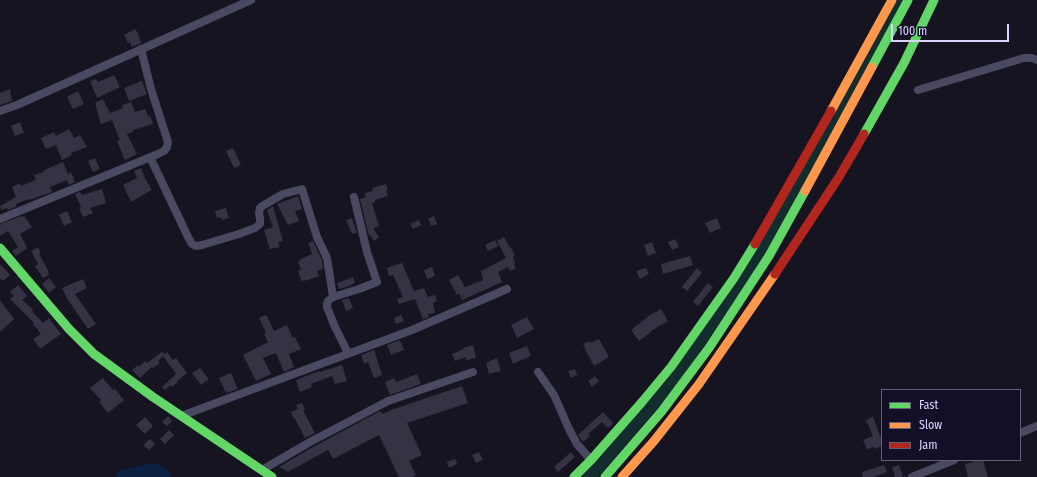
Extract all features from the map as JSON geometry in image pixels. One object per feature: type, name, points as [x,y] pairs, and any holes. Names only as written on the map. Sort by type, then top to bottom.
[{"type":"main road","points":[[574,477],[591,460],[671,367],[734,278],[819,134],[892,0]]},
{"type":"main road","points":[[605,477],[684,383],[710,348],[750,286],[795,210],[908,0]]},
{"type":"main road","points":[[622,477],[654,441],[724,350],[820,207],[858,146],[904,63],[934,0]]},
{"type":"main road","points":[[0,248],[69,329],[94,354],[153,397],[272,477]]},
{"type":"street","points":[[0,111],[17,105],[251,0]]},
{"type":"street","points":[[0,219],[164,151],[168,142],[151,89],[141,49]]},
{"type":"street","points":[[918,90],[1024,58],[1032,58],[1037,60]]},
{"type":"street","points":[[150,157],[188,237],[192,244],[196,246],[255,228],[260,224],[259,213],[260,208],[264,204],[283,194],[302,189],[317,237],[327,258],[333,297]]},
{"type":"street","points":[[348,353],[335,327],[327,304],[333,297],[377,282],[367,252],[354,197]]},
{"type":"street","points":[[181,416],[412,330],[507,289]]},
{"type":"street","points":[[262,470],[310,442],[388,401],[473,372]]},
{"type":"street","points":[[538,372],[554,395],[574,439],[591,460]]},
{"type":"street","points":[[1021,433],[1037,426]]},
{"type":"street","points":[[912,477],[952,461]]},
{"type":"green space","points":[[897,0],[904,0],[770,248],[677,386],[598,477],[580,477],[668,379]]},
{"type":"building","points":[[135,29],[141,43],[132,47],[124,35]]},
{"type":"building","points":[[114,75],[120,87],[97,98],[90,81],[96,79],[98,82]]},
{"type":"building","points":[[142,81],[147,94],[129,101],[124,88]]},
{"type":"building","points":[[10,89],[12,101],[0,105],[0,93]]},
{"type":"building","points":[[78,91],[84,104],[73,109],[67,97]]},
{"type":"building","points":[[103,99],[110,113],[123,108],[122,105],[131,102],[135,112],[145,109],[153,124],[133,130],[134,131],[127,134],[137,154],[125,160],[117,141],[120,140],[112,120],[101,124],[95,103]]},
{"type":"building","points":[[20,122],[24,133],[15,136],[11,126]]},
{"type":"building","points":[[69,129],[74,138],[80,135],[87,147],[71,153],[72,155],[62,160],[56,145],[46,149],[41,138],[54,132],[56,136]]},
{"type":"building","points":[[233,148],[241,165],[234,168],[226,151]]},
{"type":"building","points":[[95,158],[100,169],[93,172],[88,161]]},
{"type":"building","points":[[63,162],[68,174],[71,172],[75,182],[69,185],[67,180],[50,187],[52,192],[16,204],[17,206],[8,210],[7,208],[1,210],[0,206],[16,197],[12,187],[20,183],[21,186],[36,180],[34,175],[44,172],[44,170]]},
{"type":"building","points":[[141,168],[152,190],[131,202],[123,185],[137,178],[134,171]]},
{"type":"building","points":[[386,184],[388,196],[375,200],[375,202],[372,203],[379,226],[373,228],[379,237],[374,241],[368,233],[360,199],[366,197],[365,193],[373,191],[372,188]]},
{"type":"building","points":[[102,189],[106,203],[90,208],[93,213],[83,217],[79,208],[81,207],[75,194],[80,192],[82,195]]},
{"type":"building","points":[[298,196],[302,209],[295,211],[299,221],[288,225],[277,204]]},
{"type":"building","points":[[273,206],[283,241],[278,242],[280,247],[270,249],[264,230],[273,227],[267,210]]},
{"type":"building","points":[[226,208],[229,218],[222,220],[221,217],[217,218],[215,211]]},
{"type":"building","points":[[67,211],[72,222],[64,226],[59,215]]},
{"type":"building","points":[[24,216],[32,227],[20,234],[27,248],[16,256],[12,251],[18,247],[8,231],[0,236],[0,224]]},
{"type":"building","points":[[434,216],[437,224],[431,226],[428,219]]},
{"type":"building","points":[[352,218],[357,233],[352,234],[346,220]]},
{"type":"building","points":[[717,218],[721,228],[710,233],[705,223]]},
{"type":"building","points":[[419,220],[421,225],[413,229],[410,224]]},
{"type":"building","points":[[504,237],[515,256],[513,257],[516,268],[510,271],[508,267],[498,272],[502,282],[462,300],[459,293],[457,295],[449,280],[458,275],[465,287],[483,280],[481,271],[506,258],[497,241]]},
{"type":"building","points":[[675,239],[679,247],[672,250],[668,242]]},
{"type":"building","points":[[495,240],[498,246],[488,251],[485,245]]},
{"type":"building","points":[[313,241],[322,260],[323,269],[317,271],[319,276],[301,281],[298,270],[301,270],[298,262],[300,261],[299,260],[312,254],[308,243]]},
{"type":"building","points":[[652,242],[656,253],[648,256],[644,245]]},
{"type":"building","points":[[38,247],[41,253],[39,254],[49,272],[49,275],[43,278],[35,266],[38,264],[31,251]]},
{"type":"building","points":[[690,256],[693,265],[663,274],[661,264]]},
{"type":"building","points":[[402,263],[414,291],[424,288],[428,297],[435,295],[437,301],[433,303],[435,313],[428,314],[429,317],[423,319],[415,299],[399,304],[397,299],[403,297],[393,275],[389,276],[387,268]]},
{"type":"building","points":[[0,264],[10,275],[3,281],[0,278]]},
{"type":"building","points":[[432,267],[435,276],[427,279],[424,270]]},
{"type":"building","points":[[646,268],[649,274],[640,279],[636,271]]},
{"type":"building","points":[[697,268],[702,273],[687,291],[682,287]]},
{"type":"building","points":[[353,277],[355,283],[339,289],[337,283]]},
{"type":"building","points":[[49,278],[56,287],[49,293],[42,284]]},
{"type":"building","points":[[83,279],[87,288],[75,294],[96,324],[88,329],[68,300],[62,288]]},
{"type":"building","points":[[708,283],[713,287],[698,306],[693,302]]},
{"type":"building","points":[[18,285],[27,296],[22,300],[33,309],[32,311],[43,323],[49,318],[61,334],[40,349],[33,339],[41,334],[33,324],[34,323],[10,299],[14,296],[10,292]]},
{"type":"building","points":[[349,298],[353,308],[346,311],[342,300]]},
{"type":"building","points":[[0,300],[14,319],[0,332]]},
{"type":"building","points":[[661,309],[668,321],[651,331],[639,341],[631,330],[650,315]]},
{"type":"building","points":[[265,315],[267,316],[274,331],[287,325],[293,338],[295,337],[301,349],[289,354],[294,367],[284,372],[276,353],[263,358],[271,374],[256,381],[243,355],[268,342],[264,334],[266,333],[259,318]]},
{"type":"building","points":[[401,315],[404,321],[396,324],[394,318]]},
{"type":"building","points":[[527,317],[534,329],[517,338],[511,325]]},
{"type":"building","points":[[599,339],[609,357],[594,366],[583,344],[590,341],[591,343]]},
{"type":"building","points":[[400,340],[404,350],[391,355],[387,345]]},
{"type":"building","points":[[473,345],[476,358],[466,360],[466,357],[455,361],[452,354]]},
{"type":"building","points":[[527,346],[531,356],[513,364],[509,353]]},
{"type":"building","points":[[374,350],[382,375],[374,378],[368,362],[364,364],[361,355]]},
{"type":"building","points":[[162,352],[165,354],[167,352],[173,360],[176,358],[187,373],[172,387],[171,385],[165,390],[162,387],[176,374],[163,356],[158,361],[160,363],[153,368],[152,367],[140,378],[132,370],[138,365],[139,367],[145,361],[147,363]]},
{"type":"building","points":[[497,358],[501,371],[489,374],[486,363]]},
{"type":"building","points":[[342,365],[347,381],[335,384],[332,376],[311,384],[312,387],[300,392],[296,380],[319,371],[320,372]]},
{"type":"building","points":[[200,368],[209,379],[201,385],[192,373]]},
{"type":"building","points":[[575,369],[577,375],[571,378],[568,371]]},
{"type":"building","points":[[231,373],[238,389],[226,393],[219,378]]},
{"type":"building","points":[[417,374],[421,384],[390,395],[385,382],[394,378],[396,382]]},
{"type":"building","points":[[595,376],[599,381],[592,387],[588,381]]},
{"type":"building","points":[[103,378],[124,400],[108,413],[99,402],[101,400],[90,388]]},
{"type":"building","points":[[462,386],[468,403],[407,423],[422,455],[409,461],[416,475],[413,477],[399,477],[379,435],[333,459],[328,450],[288,472],[279,467],[380,411],[382,414]]},
{"type":"building","points":[[302,403],[305,409],[303,410],[315,433],[305,438],[291,412],[298,409],[296,405]]},
{"type":"building","points":[[603,412],[613,423],[608,428],[602,422],[588,434],[590,436],[583,442],[578,435]]},
{"type":"building","points":[[168,416],[172,421],[167,426],[162,422]]},
{"type":"building","points":[[145,417],[153,426],[145,434],[136,425]]},
{"type":"building","points":[[873,417],[881,436],[881,446],[875,449],[874,447],[867,449],[863,440],[873,436],[866,420]]},
{"type":"building","points":[[169,430],[174,435],[165,444],[160,439]]},
{"type":"building","points":[[150,439],[155,444],[149,450],[143,445]]},
{"type":"building","points":[[479,452],[483,460],[476,463],[472,455]]},
{"type":"building","points":[[571,452],[575,457],[558,472],[554,467]]},
{"type":"building","points":[[455,459],[457,464],[449,468],[447,462]]},
{"type":"building","points":[[983,461],[988,477],[968,477],[965,464]]},
{"type":"building","points":[[884,465],[887,472],[874,477],[863,477],[862,472]]},
{"type":"building","points":[[899,465],[903,477],[895,477],[892,467]]},
{"type":"waterway","points":[[123,477],[148,471],[159,472],[164,477]]},
{"type":"traffic: fast","points":[[872,67],[908,0]]},
{"type":"traffic: fast","points":[[864,134],[904,63],[934,0]]},
{"type":"traffic: fast","points":[[605,477],[662,411],[709,348],[769,256],[805,191]]},
{"type":"traffic: fast","points":[[574,477],[591,460],[671,367],[734,278],[755,244]]},
{"type":"traffic: fast","points":[[0,248],[69,329],[94,354],[153,397],[272,477]]},
{"type":"traffic: slow","points":[[831,111],[892,0]]},
{"type":"traffic: slow","points":[[805,191],[872,67]]},
{"type":"traffic: slow","points":[[622,477],[654,441],[699,384],[775,274]]},
{"type":"traffic: jam","points":[[755,244],[831,111]]},
{"type":"traffic: jam","points":[[775,274],[839,177],[864,134]]}]
